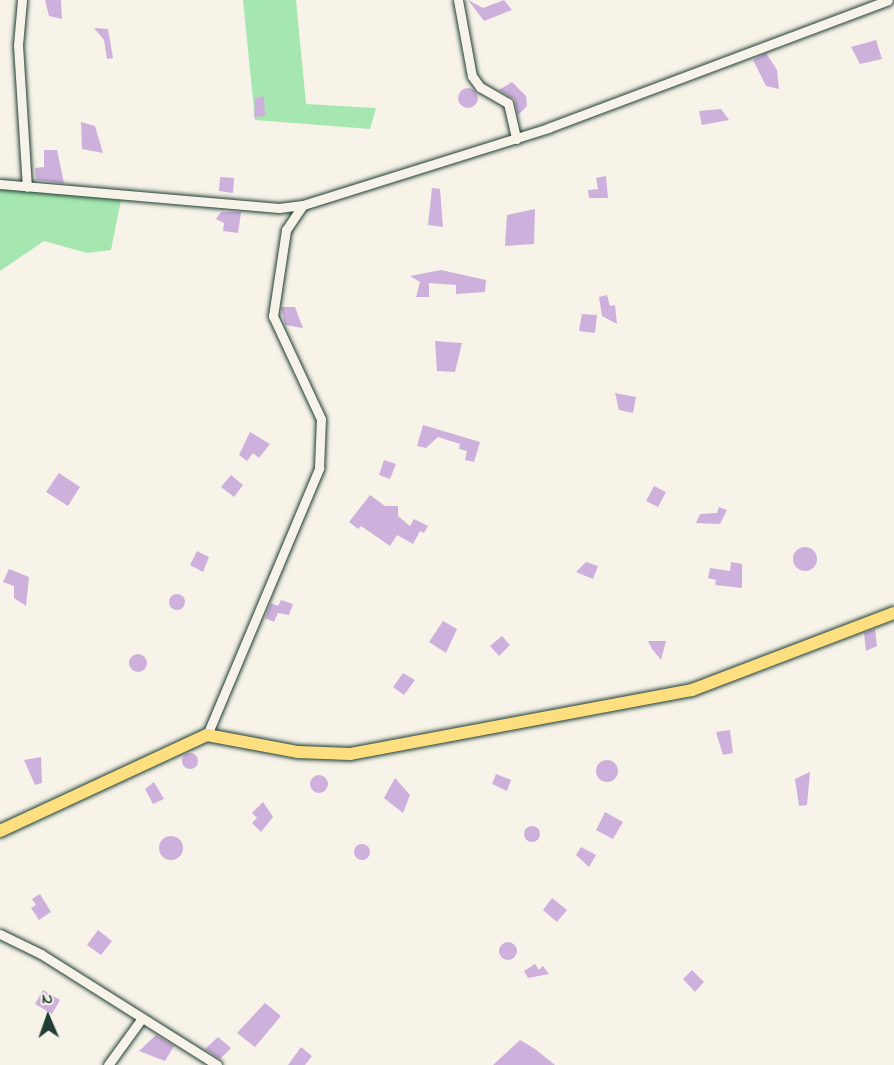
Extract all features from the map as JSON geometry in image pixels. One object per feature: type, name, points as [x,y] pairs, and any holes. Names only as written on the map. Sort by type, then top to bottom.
[{"type":"main road","points":[[0,831],[207,735],[298,752],[350,754],[693,690],[894,613]]},
{"type":"street","points":[[22,0],[18,45],[27,187]]},
{"type":"street","points":[[458,0],[472,76],[480,87],[508,103],[516,139]]},
{"type":"street","points":[[207,735],[320,468],[321,418],[273,316],[286,230],[303,206],[332,192],[403,177],[516,139],[888,0]]},
{"type":"street","points":[[0,184],[303,206]]},
{"type":"street","points":[[0,934],[217,1065]]},
{"type":"street","points":[[108,1065],[142,1018]]},
{"type":"green space","points":[[243,0],[296,0],[306,104],[376,108],[370,129],[255,120]]},
{"type":"green space","points":[[0,188],[121,200],[111,250],[87,253],[44,241],[0,271]]},
{"type":"building","points":[[45,0],[61,0],[62,19],[49,16]]},
{"type":"building","points":[[468,0],[483,8],[504,0],[512,10],[484,21]]},
{"type":"building","points":[[94,28],[108,29],[113,58],[107,59],[104,40]]},
{"type":"building","points":[[876,40],[882,59],[860,64],[851,47]]},
{"type":"building","points":[[766,53],[777,70],[779,89],[766,86],[753,60]]},
{"type":"building","points":[[512,82],[526,96],[527,106],[518,115],[514,99],[499,90]]},
{"type":"building","points":[[468,88],[475,91],[478,98],[475,105],[468,108],[461,105],[458,98],[461,91]]},
{"type":"building","points":[[264,96],[265,116],[254,117],[255,98]]},
{"type":"building","points":[[721,109],[729,120],[702,125],[699,111]]},
{"type":"building","points":[[81,122],[95,126],[103,153],[82,149]]},
{"type":"building","points":[[44,150],[57,150],[64,183],[36,180],[35,168],[44,167]]},
{"type":"building","points":[[606,176],[608,198],[589,198],[588,190],[598,189],[596,178]]},
{"type":"building","points":[[220,177],[234,178],[233,193],[219,191]]},
{"type":"building","points":[[432,188],[440,189],[443,227],[428,225]]},
{"type":"building","points":[[535,209],[534,244],[505,246],[507,215]]},
{"type":"building","points":[[221,212],[241,212],[238,233],[223,231],[224,223],[216,219]]},
{"type":"building","points":[[441,270],[486,280],[485,292],[456,294],[456,285],[429,283],[429,297],[416,297],[420,282],[410,276]]},
{"type":"building","points":[[607,295],[610,306],[615,305],[617,324],[602,316],[599,297]]},
{"type":"building","points":[[281,307],[295,307],[303,328],[285,325]]},
{"type":"building","points":[[582,314],[597,315],[595,333],[579,331]]},
{"type":"building","points":[[435,341],[462,343],[455,372],[437,371]]},
{"type":"building","points":[[615,393],[636,397],[633,413],[619,410]]},
{"type":"building","points":[[423,425],[480,442],[474,462],[465,460],[467,451],[459,449],[460,444],[438,437],[426,448],[417,446]]},
{"type":"building","points":[[250,432],[270,444],[259,458],[253,453],[247,461],[239,455]]},
{"type":"building","points":[[384,460],[396,464],[390,479],[379,475]]},
{"type":"building","points":[[59,473],[80,487],[68,506],[46,492]]},
{"type":"building","points":[[231,475],[243,485],[234,497],[221,487]]},
{"type":"building","points":[[654,486],[666,492],[658,507],[646,501]]},
{"type":"building","points":[[370,495],[385,506],[398,506],[398,516],[410,526],[414,519],[428,526],[424,533],[420,531],[413,544],[397,535],[390,546],[361,526],[358,529],[349,522]]},
{"type":"building","points":[[719,507],[727,510],[720,524],[696,523],[700,514],[717,513]]},
{"type":"building","points":[[805,547],[813,551],[817,559],[813,567],[805,571],[797,567],[793,559],[797,551]]},
{"type":"building","points":[[197,551],[209,557],[203,572],[190,565]]},
{"type":"building","points":[[586,562],[598,566],[593,579],[576,572]]},
{"type":"building","points":[[731,562],[742,564],[742,588],[715,585],[716,580],[708,578],[710,568],[730,571]]},
{"type":"building","points":[[9,569],[29,577],[26,606],[14,598],[14,586],[3,582]]},
{"type":"building","points":[[174,594],[180,594],[185,602],[183,608],[174,610],[169,605],[169,599]]},
{"type":"building","points":[[281,600],[293,604],[289,615],[278,613],[274,622],[265,618],[271,603],[278,606]]},
{"type":"building","points":[[443,621],[457,629],[446,653],[429,642]]},
{"type":"building","points":[[875,629],[877,646],[866,651],[864,633]]},
{"type":"building","points":[[502,636],[510,645],[499,656],[490,646]]},
{"type":"building","points":[[648,641],[666,641],[661,660],[652,649]]},
{"type":"building","points":[[134,654],[142,654],[147,659],[145,670],[134,672],[129,667],[129,659]]},
{"type":"building","points":[[403,673],[415,680],[404,695],[393,687]]},
{"type":"building","points":[[730,730],[733,753],[723,755],[716,732]]},
{"type":"building","points":[[190,753],[196,755],[198,761],[196,767],[190,769],[184,767],[182,761],[184,755]]},
{"type":"building","points":[[41,757],[42,783],[35,785],[24,760]]},
{"type":"building","points":[[607,760],[615,763],[618,771],[615,779],[607,782],[599,779],[596,771],[599,763]]},
{"type":"building","points":[[810,772],[807,805],[799,806],[795,779]]},
{"type":"building","points":[[496,774],[511,780],[507,791],[492,784]]},
{"type":"building","points":[[315,775],[323,775],[328,780],[326,791],[315,793],[310,788],[310,780]]},
{"type":"building","points":[[395,778],[410,795],[403,813],[384,798]]},
{"type":"building","points":[[154,782],[164,799],[153,804],[145,789]]},
{"type":"building","points":[[263,802],[273,817],[261,832],[252,823],[257,818],[252,813]]},
{"type":"building","points":[[605,812],[623,822],[613,839],[596,830]]},
{"type":"building","points":[[532,826],[538,828],[540,834],[538,840],[532,842],[526,840],[524,834],[526,828]]},
{"type":"building","points":[[171,836],[180,839],[183,848],[180,857],[171,860],[162,857],[159,848],[162,839]]},
{"type":"building","points":[[359,844],[365,844],[370,852],[368,858],[359,860],[354,855],[354,849]]},
{"type":"building","points":[[581,847],[596,855],[589,867],[576,855]]},
{"type":"building","points":[[40,894],[51,912],[39,920],[31,908],[36,905],[32,899]]},
{"type":"building","points":[[552,898],[567,910],[557,922],[543,910]]},
{"type":"building","points":[[98,930],[112,941],[101,955],[87,945]]},
{"type":"building","points":[[508,942],[514,945],[517,951],[514,957],[508,960],[502,957],[499,951],[502,945]]},
{"type":"building","points":[[535,964],[539,970],[543,966],[549,974],[528,978],[524,971]]},
{"type":"building","points":[[692,970],[704,982],[695,992],[683,979]]},
{"type":"building","points":[[43,990],[60,1000],[52,1014],[35,1004]]},
{"type":"building","points":[[265,1003],[281,1016],[255,1047],[237,1033]]},
{"type":"building","points":[[156,1035],[174,1046],[165,1061],[139,1051]]},
{"type":"building","points":[[218,1037],[231,1048],[220,1059],[205,1049]]},
{"type":"building","points":[[520,1040],[535,1049],[555,1065],[493,1065]]},
{"type":"building","points":[[301,1047],[312,1056],[305,1065],[288,1065]]}]
